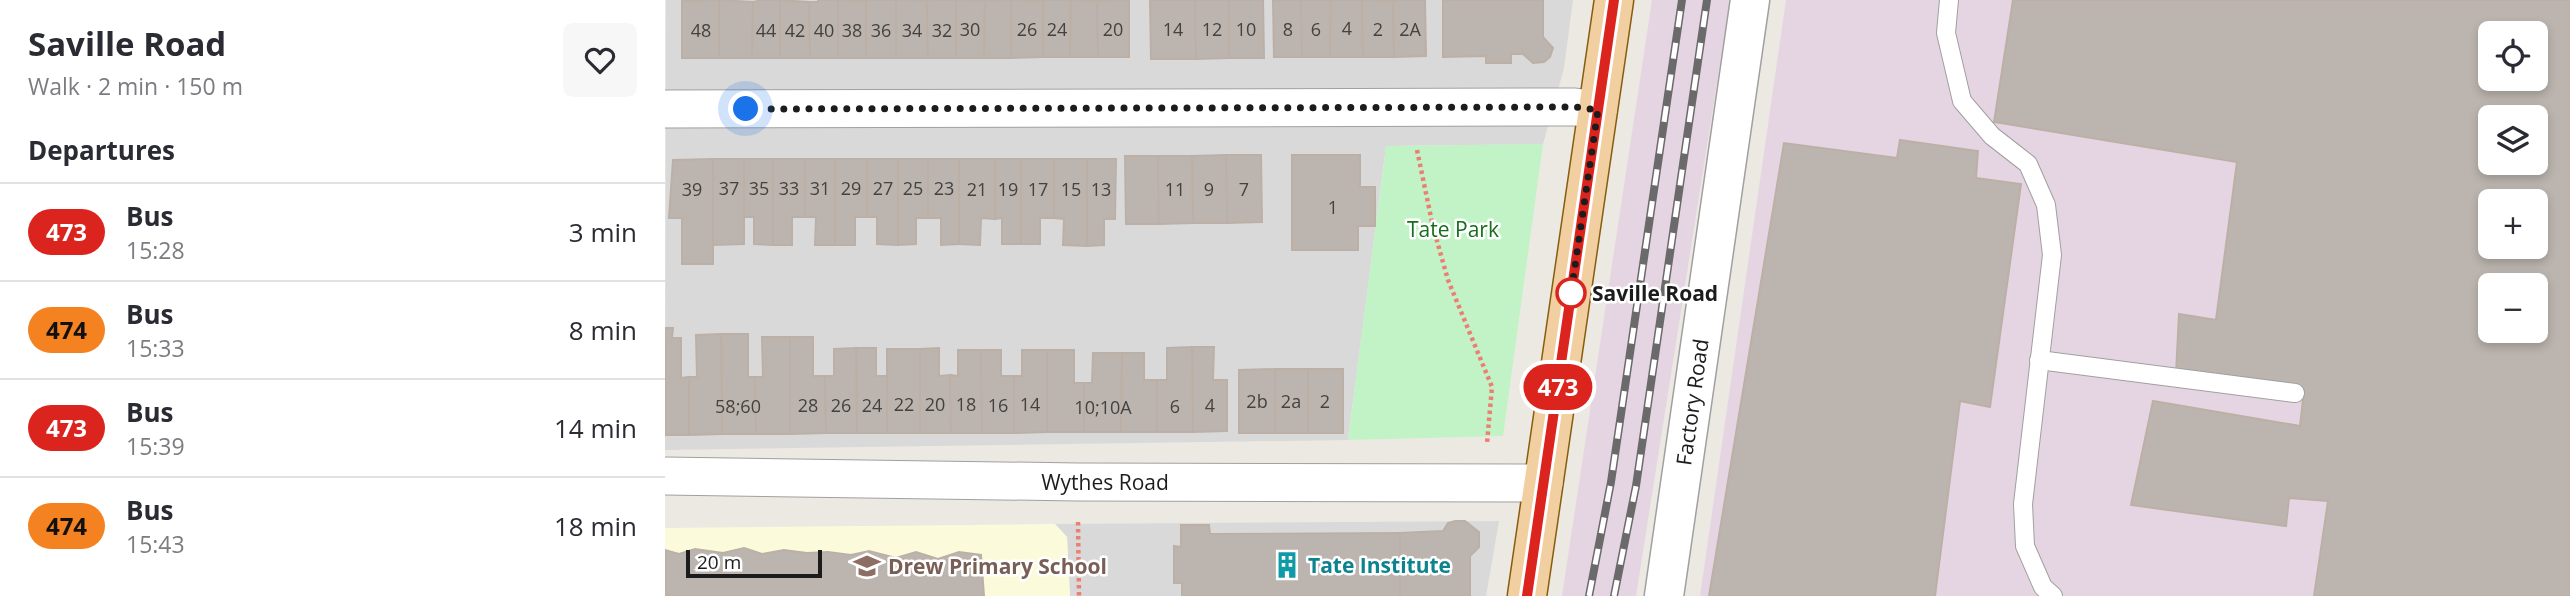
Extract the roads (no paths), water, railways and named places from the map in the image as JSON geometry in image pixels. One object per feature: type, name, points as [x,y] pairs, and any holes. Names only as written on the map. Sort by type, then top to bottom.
[{"type":"main road","points":[[1527,596],[1614,0]]},
{"type":"street","name":"Factory Road","points":[[1664,596],[1750,0]]},
{"type":"street","points":[[665,109],[1575,107],[1598,110]]},
{"type":"street","name":"Wythes Road","points":[[665,476],[1078,482],[1544,483]]},
{"type":"lane","points":[[1949,0],[1946,33],[1962,101],[1992,136],[2028,164],[2046,205],[2052,255],[2022,504],[2025,546],[2043,587],[2053,596]]},
{"type":"lane","points":[[2039,359],[2294,393]]},
{"type":"railway","points":[[1589,596],[1611,482],[1682,0]]},
{"type":"railway","points":[[1614,596],[1636,486],[1707,0]]},
{"type":"place","name":"Saville Road","points":[[1571,293]]},
{"type":"place","name":"Tate Institute","points":[[1287,565]]},
{"type":"place","name":"Drew Primary School","points":[[867,566]]},
{"type":"park label","name":"Tate Park","points":[[1453,229]]}]
